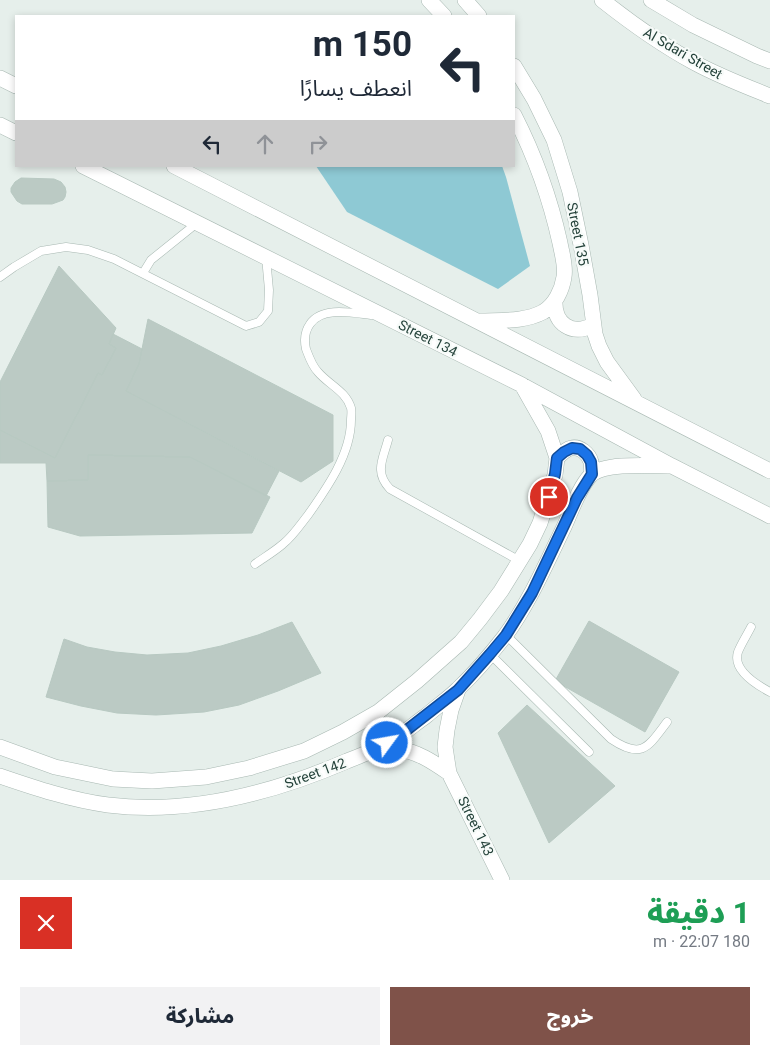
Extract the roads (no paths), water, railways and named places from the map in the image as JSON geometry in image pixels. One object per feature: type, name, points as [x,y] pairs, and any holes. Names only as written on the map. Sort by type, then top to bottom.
[{"type":"street","points":[[429,0],[443,15]]},
{"type":"street","points":[[465,0],[477,15]]},
{"type":"street","name":"Al Sdari Street","points":[[602,0],[660,42],[696,64],[770,96]]},
{"type":"street","points":[[651,0],[694,25],[770,61]]},
{"type":"street","name":"Street 135","points":[[515,68],[534,98],[554,140],[570,192],[590,295],[593,325],[599,346],[607,362],[636,402]]},
{"type":"street","points":[[0,78],[15,86]]},
{"type":"street","name":"Street 135","points":[[515,117],[543,181],[564,261],[565,276],[555,301]]},
{"type":"street","points":[[0,125],[10,133]]},
{"type":"street","name":"Street 134","points":[[85,167],[522,385],[672,466],[770,516]]},
{"type":"street","points":[[176,167],[770,471]]},
{"type":"street","points":[[555,301],[557,315],[566,326],[580,330],[587,329],[593,325]]},
{"type":"street","points":[[477,321],[533,317],[545,311],[555,301]]},
{"type":"street","name":"Street 142","points":[[0,747],[55,766],[113,779],[152,781],[206,777],[249,768],[304,751],[378,712],[461,642],[480,619],[520,561],[540,523],[555,474],[557,458],[548,431],[522,385]]},
{"type":"street","points":[[557,458],[572,448],[580,449],[591,462],[592,474],[619,466],[672,466]]},
{"type":"street","name":"Street 142","points":[[0,776],[48,793],[108,805],[154,807],[210,803],[254,794],[310,776],[375,749],[399,736],[458,690],[506,635],[532,593],[577,498],[592,474]]},
{"type":"street","name":"Street 143","points":[[458,690],[451,710],[446,738],[449,773],[502,880]]},
{"type":"street","points":[[375,749],[398,749],[416,754],[449,773]]},
{"type":"lane","points":[[143,273],[151,260],[197,223]]},
{"type":"lane","points":[[0,277],[41,252],[66,247],[88,250],[114,259],[246,326],[259,322],[268,311],[269,290],[266,257]]},
{"type":"lane","points":[[255,564],[284,543],[325,492],[342,460],[351,429],[351,409],[345,395],[318,372],[310,359],[305,335],[312,320],[329,313],[351,312],[386,317]]},
{"type":"lane","points":[[388,440],[380,473],[383,481],[390,489],[520,561]]},
{"type":"lane","points":[[750,627],[738,653],[737,662],[749,678],[770,692]]},
{"type":"lane","points":[[506,635],[611,739],[621,746],[631,750],[642,749],[650,744],[667,722]]},
{"type":"lane","points":[[490,654],[589,752]]},
{"type":"water","points":[[317,167],[502,167],[530,266],[498,289],[347,212]]}]
